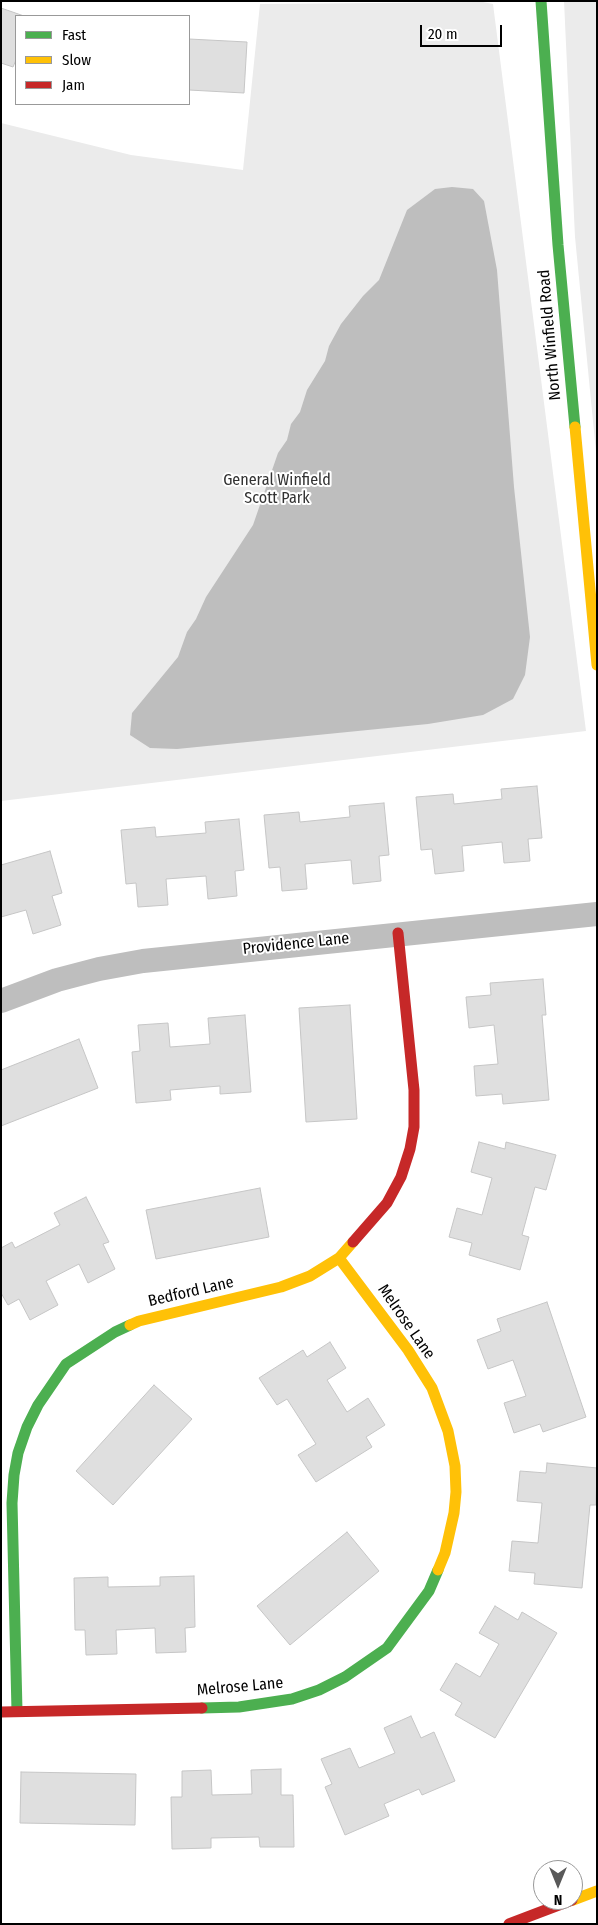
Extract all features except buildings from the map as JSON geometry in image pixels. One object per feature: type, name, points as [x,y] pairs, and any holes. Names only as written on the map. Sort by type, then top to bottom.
[{"type":"street","name":"North Winfield Road","points":[[541,1],[558,245],[597,665]]},
{"type":"street","name":"Providence Lane","points":[[1,1001],[57,980],[99,969],[142,961],[398,933],[597,914]]},
{"type":"street","name":"Bedford Lane","points":[[17,1711],[12,1503],[18,1453],[38,1405],[66,1364],[115,1332],[139,1321],[281,1287],[310,1276],[340,1258],[387,1203],[402,1177],[414,1128],[414,1090],[398,933]]},
{"type":"street","name":"Melrose Lane","points":[[1,1712],[240,1707],[292,1700],[319,1690],[345,1676],[387,1648],[419,1606],[445,1553],[454,1513],[455,1466],[448,1431],[432,1388],[408,1350],[340,1258]]},
{"type":"street","points":[[583,1896],[597,1891]]},
{"type":"street","points":[[509,1924],[546,1910]]},
{"type":"green space","points":[[564,1],[597,1],[597,462],[575,237]]},
{"type":"green space","name":"General Winfield Scott Park","points":[[483,2],[493,4],[586,731],[1,801],[1,123],[131,155],[243,170],[260,4]]},
{"type":"shaded area","points":[[452,187],[473,189],[484,201],[497,270],[514,487],[530,637],[525,675],[513,699],[483,715],[428,724],[177,749],[150,748],[130,735],[132,713],[178,657],[187,632],[196,619],[206,597],[253,525],[278,453],[287,440],[291,424],[300,412],[307,390],[325,361],[329,346],[341,324],[363,296],[379,280],[407,210],[435,189]]},
{"type":"traffic: fast","points":[[541,1],[558,245],[575,427]]},
{"type":"traffic: fast","points":[[17,1711],[12,1503],[18,1453],[27,1427],[38,1405],[66,1364],[115,1332],[130,1325]]},
{"type":"traffic: fast","points":[[202,1708],[239,1707],[292,1699],[319,1690],[345,1677],[387,1648],[429,1591],[438,1570]]},
{"type":"traffic: slow","points":[[575,427],[597,665]]},
{"type":"traffic: slow","points":[[130,1325],[139,1321],[281,1287],[310,1276],[339,1258],[353,1242]]},
{"type":"traffic: slow","points":[[339,1258],[408,1350],[432,1388],[448,1431],[455,1466],[456,1492],[454,1513],[445,1553],[438,1570]]},
{"type":"traffic: slow","points":[[583,1896],[597,1891]]},
{"type":"traffic: jam","points":[[353,1242],[387,1203],[401,1177],[410,1149],[414,1127],[414,1090],[398,933]]},
{"type":"traffic: jam","points":[[1,1712],[202,1708]]},
{"type":"traffic: jam","points":[[509,1924],[546,1910]]}]
